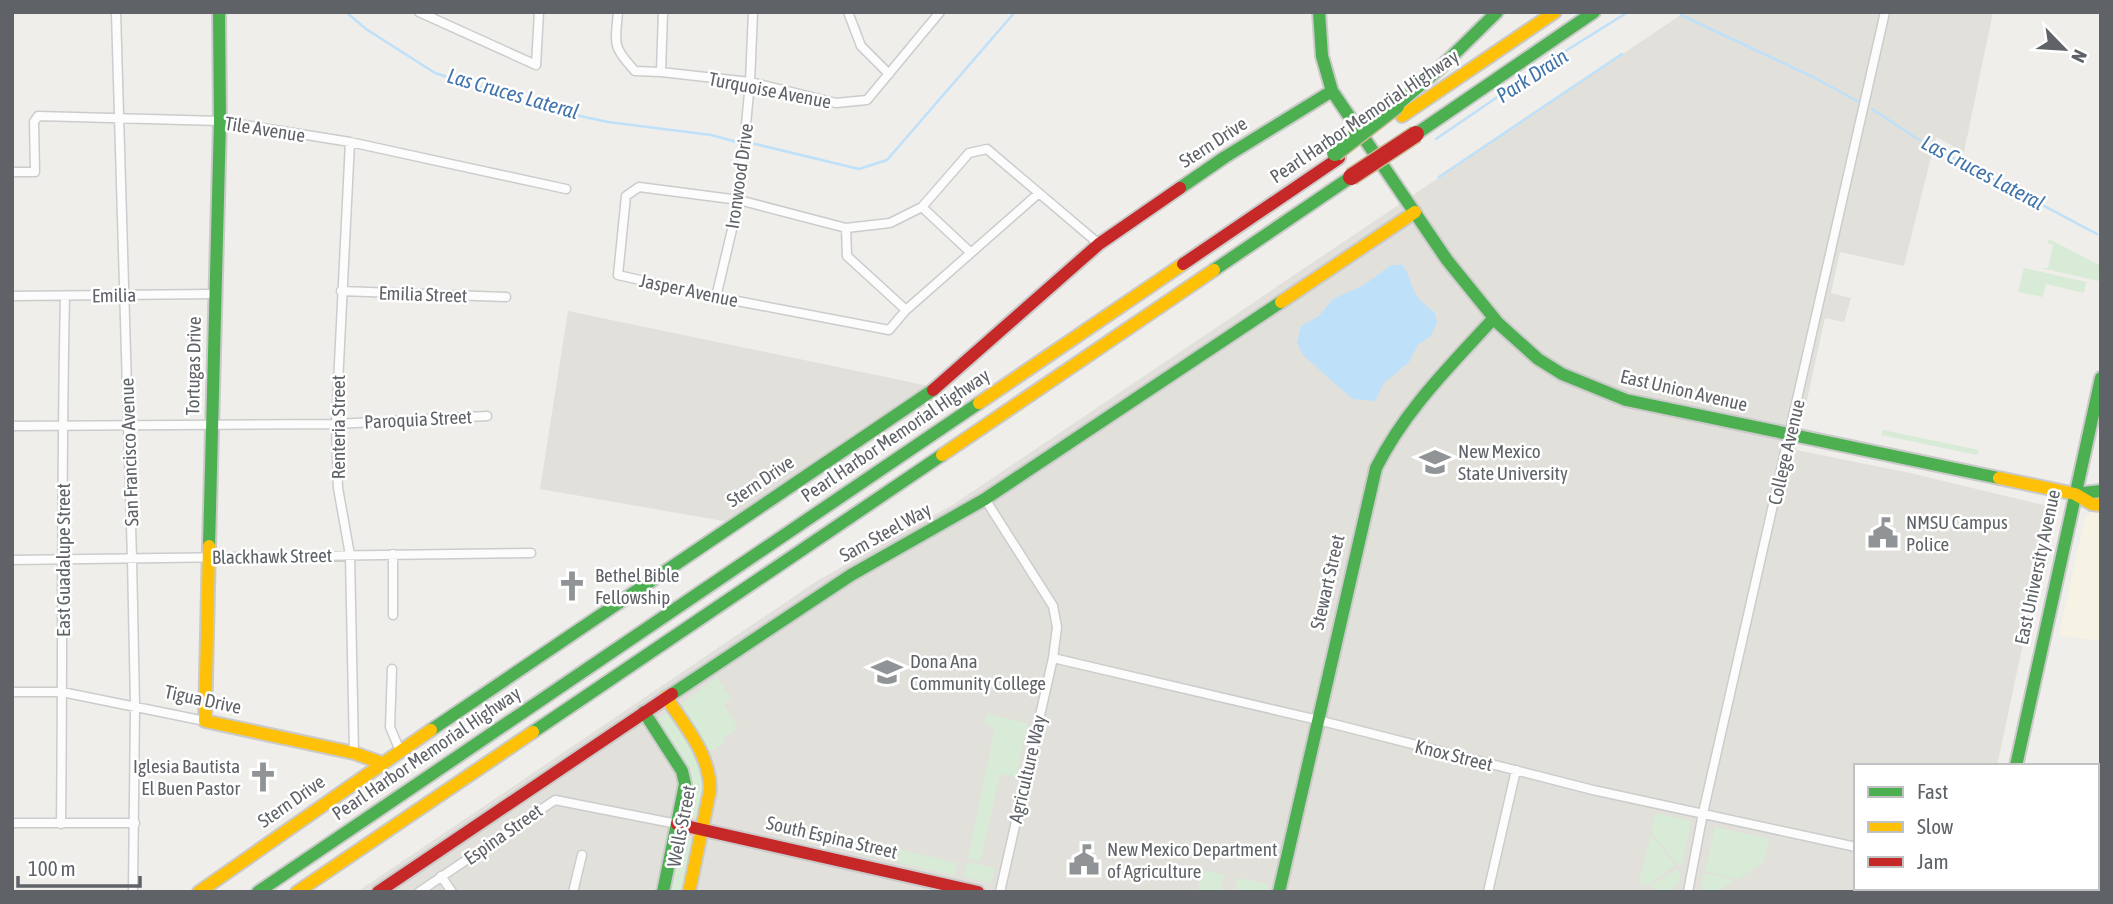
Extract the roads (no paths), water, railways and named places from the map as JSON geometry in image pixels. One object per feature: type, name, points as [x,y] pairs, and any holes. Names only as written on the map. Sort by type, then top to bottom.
[{"type":"main road","name":"Tortugas Drive","points":[[205,721],[220,121],[219,12]]},
{"type":"main road","name":"East Union Avenue","points":[[1319,12],[1322,56],[1332,91],[1458,277],[1493,319],[1545,363],[1591,388],[1626,400],[2075,494]]},
{"type":"main road","points":[[1399,111],[1496,12]]},
{"type":"main road","name":"Pearl Harbor Memorial Highway","points":[[258,892],[1166,275],[1399,111],[1555,12]]},
{"type":"main road","points":[[298,892],[1594,12]]},
{"type":"main road","points":[[1532,54],[1603,12]]},
{"type":"main road","name":"Stern Drive","points":[[199,892],[382,763],[937,387],[1099,244],[1224,157],[1332,91]]},
{"type":"main road","name":"Sam Steel Way","points":[[378,892],[851,575],[985,499],[1415,212]]},
{"type":"main road","name":"Stewart Street","points":[[1279,892],[1370,487],[1383,452],[1415,407],[1493,319]]},
{"type":"main road","name":"East University Avenue","points":[[2016,764],[2101,378]]},
{"type":"main road","points":[[2075,494],[2101,491]]},
{"type":"main road","points":[[2075,494],[2092,504],[2101,505]]},
{"type":"main road","name":"Wells Street","points":[[666,698],[710,772],[710,790],[689,892]]},
{"type":"main road","name":"Wells Street","points":[[644,712],[685,777],[663,892]]},
{"type":"main road","name":"Tigua Drive","points":[[205,721],[354,753],[382,763]]},
{"type":"main road","name":"South Espina Street","points":[[677,824],[978,892]]},
{"type":"street","name":"San Francisco Avenue","points":[[116,12],[135,705],[132,892]]},
{"type":"street","points":[[419,12],[536,65],[539,12]]},
{"type":"street","name":"Turquoise Avenue","points":[[618,12],[615,40],[618,53],[635,71],[750,82],[836,103],[867,100],[940,12]]},
{"type":"street","points":[[661,72],[663,12]]},
{"type":"street","name":"Ironwood Drive","points":[[716,297],[739,200],[750,82],[753,12]]},
{"type":"street","points":[[848,12],[861,46],[889,74]]},
{"type":"street","name":"College Avenue","points":[[1688,892],[1703,813],[1885,12]]},
{"type":"street","name":"Tile Avenue","points":[[12,172],[35,172],[34,122],[38,116],[220,121],[349,142],[566,189]]},
{"type":"street","name":"Renteria Street","points":[[349,142],[337,424],[338,488],[350,555],[354,753]]},
{"type":"street","name":"Jasper Avenue","points":[[1039,193],[906,310],[889,330],[618,275],[626,196],[639,187],[739,200],[846,228],[890,223],[922,207],[969,153],[987,149],[1039,193],[1099,244]]},
{"type":"street","points":[[922,207],[970,253]]},
{"type":"street","points":[[846,228],[847,256],[906,310]]},
{"type":"street","name":"Emilia Street","points":[[341,291],[506,297]]},
{"type":"street","name":"Emilia","points":[[12,296],[215,294]]},
{"type":"street","name":"East Guadalupe Street","points":[[61,824],[65,296]]},
{"type":"street","name":"Paroquia Street","points":[[12,426],[337,424],[488,416]]},
{"type":"street","name":"Agriculture Way","points":[[985,499],[1052,606],[1057,626],[1053,658],[1000,892]]},
{"type":"street","name":"Blackhawk Street","points":[[12,560],[531,553]]},
{"type":"street","points":[[393,554],[393,615]]},
{"type":"street","name":"Knox Street","points":[[1053,658],[1318,720],[1592,790],[1854,847]]},
{"type":"street","points":[[392,669],[390,727],[400,751]]},
{"type":"street","name":"Tigua Drive","points":[[12,692],[62,692],[205,721]]},
{"type":"street","points":[[1488,892],[1516,770]]},
{"type":"street","name":"Espina Street","points":[[419,892],[555,800],[677,824]]},
{"type":"street","points":[[12,823],[135,823]]},
{"type":"street","points":[[573,892],[582,855]]},
{"type":"street","points":[[441,876],[452,892]]},
{"type":"water","points":[[1391,265],[1402,265],[1416,294],[1435,313],[1437,323],[1431,336],[1418,345],[1408,363],[1384,383],[1375,401],[1352,399],[1303,355],[1297,343],[1301,326],[1319,316],[1333,299],[1364,285]]},
{"type":"waterway","name":"Las Cruces Lateral","points":[[346,12],[366,29],[435,73],[547,109],[608,122],[711,135],[737,142]]},
{"type":"waterway","name":"Las Cruces Lateral","points":[[751,143],[859,169],[887,160],[1015,12]]},
{"type":"waterway","name":"Park Drain","points":[[1436,139],[1556,57],[1628,12]]},
{"type":"waterway","name":"Las Cruces Lateral","points":[[1681,15],[1813,77],[1859,102]]},
{"type":"waterway","points":[[1439,177],[1622,54]]},
{"type":"waterway","name":"Las Cruces Lateral","points":[[1872,109],[1916,138],[2097,234]]},
{"type":"place","name":"New Mexico State University","points":[[1435,462]]},
{"type":"place","name":"NMSU Campus Police","points":[[1883,533]]},
{"type":"place","name":"Bethel Bible Fellowship","points":[[572,586]]},
{"type":"place","name":"Dona Ana Community College","points":[[887,672]]},
{"type":"place","name":"Iglesia Bautista El Buen Pastor","points":[[263,777]]},
{"type":"place","name":"New Mexico Department of Agriculture","points":[[1084,860]]}]
